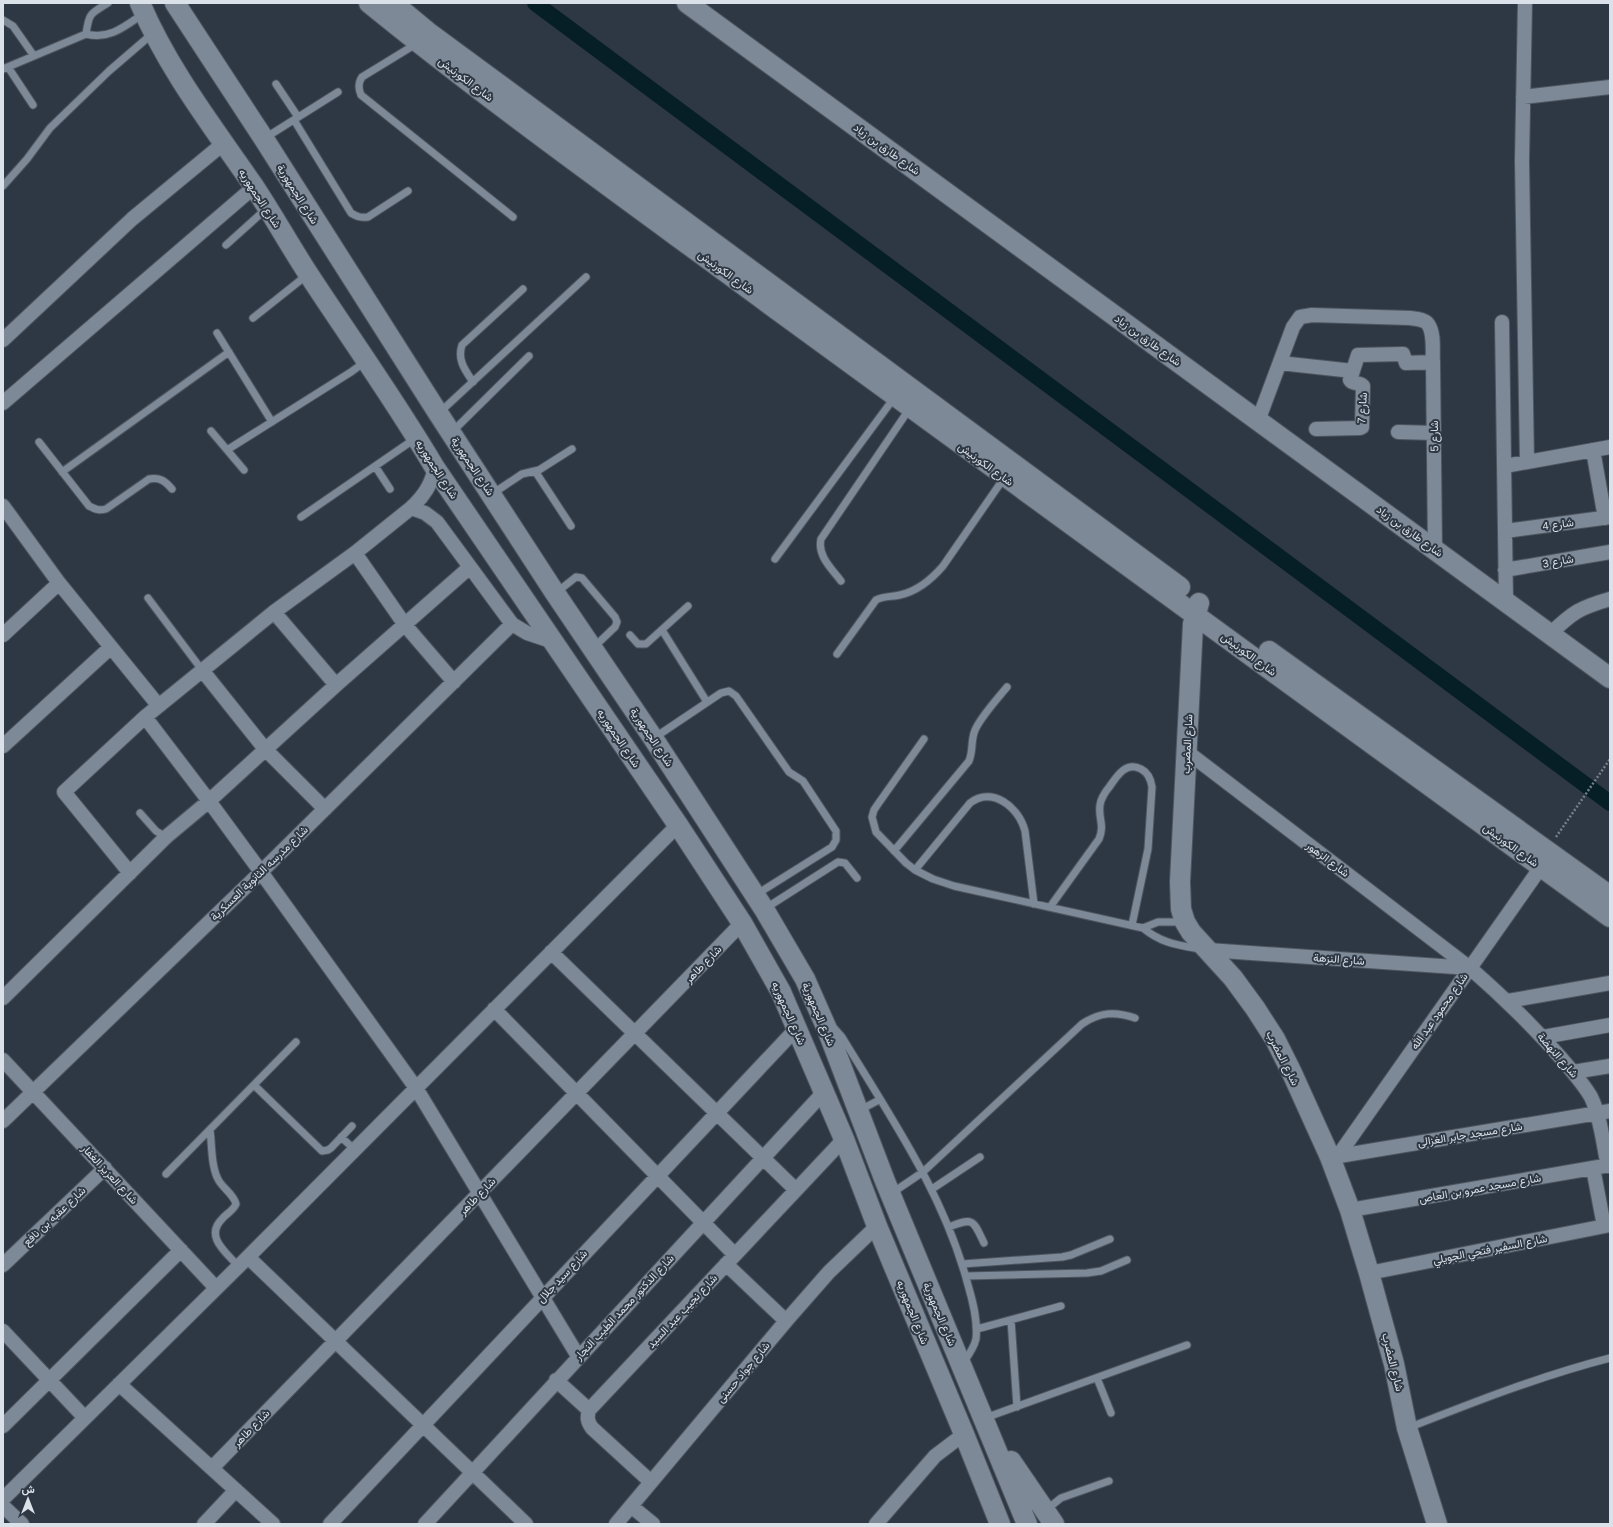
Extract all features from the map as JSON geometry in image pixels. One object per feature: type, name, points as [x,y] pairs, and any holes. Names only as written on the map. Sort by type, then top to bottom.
[{"type":"main road","name":"شارع الجمهورية","points":[[175,3],[264,139],[438,413],[504,512],[555,593],[653,738],[759,902],[805,980],[890,1194],[1028,1524]]},
{"type":"main road","name":"شارع الكورنيش","points":[[369,3],[514,116],[1004,478],[1197,608],[1610,896]]},
{"type":"main road","name":"شارع الكورنيش","points":[[393,3],[428,32],[1610,918]]},
{"type":"main road","name":"شارع طارق بن زياد","points":[[687,3],[1610,678]]},
{"type":"main road","name":"شارع الجمهوريه","points":[[142,8],[154,32],[192,96],[254,186],[308,273],[417,438],[435,468],[678,825],[742,923],[781,992],[824,1092],[844,1139],[877,1226],[1000,1524]]},
{"type":"main road","points":[[479,532],[493,524],[504,512]]},
{"type":"main road","points":[[498,560],[508,548],[523,542]]},
{"type":"main road","name":"شارع المضرب","points":[[1197,608],[1193,624],[1180,882],[1182,909],[1185,922],[1191,932],[1233,978],[1255,1008],[1275,1040],[1334,1156],[1369,1273],[1394,1364],[1407,1428],[1437,1524]]},
{"type":"main road","points":[[940,1376],[962,1364]]},
{"type":"main road","points":[[987,1424],[1049,1518]]},
{"type":"street","points":[[1525,3],[1522,161],[1527,462]]},
{"type":"street","points":[[1523,97],[1610,87]]},
{"type":"street","points":[[3,340],[132,219],[224,143]]},
{"type":"street","points":[[3,403],[254,186]]},
{"type":"street","name":"شارع 5","points":[[1280,363],[1296,321],[1300,317],[1410,318],[1420,319],[1428,324],[1431,334],[1433,362],[1435,549]]},
{"type":"street","points":[[1502,322],[1506,601]]},
{"type":"street","points":[[1258,421],[1280,363],[1353,371],[1356,357],[1360,355],[1403,354],[1406,363],[1433,362]]},
{"type":"street","name":"شارع 7","points":[[1316,429],[1362,427],[1363,386],[1351,381],[1353,371]]},
{"type":"street","points":[[1398,432],[1434,433]]},
{"type":"street","points":[[1505,466],[1610,448]]},
{"type":"street","points":[[1593,450],[1607,517]]},
{"type":"street","points":[[130,873],[64,792],[158,705],[274,612],[355,553],[412,508],[427,490],[432,480],[435,468]]},
{"type":"street","points":[[3,506],[8,524],[59,583],[158,705]]},
{"type":"street","points":[[412,508],[425,512],[437,522],[512,624],[527,633],[554,642]]},
{"type":"street","name":"شارع 4","points":[[1505,530],[1607,517]]},
{"type":"street","name":"شارع 3","points":[[1505,570],[1610,552]]},
{"type":"street","points":[[355,553],[405,625],[454,682]]},
{"type":"street","points":[[3,998],[166,837],[209,801],[336,685],[470,567]]},
{"type":"street","points":[[3,635],[59,583]]},
{"type":"street","points":[[1550,634],[1577,610],[1585,606],[1610,599]]},
{"type":"street","points":[[274,612],[336,685]]},
{"type":"street","name":"شارع مدرسه الثانوية العسكرية","points":[[3,1120],[261,872],[512,624]]},
{"type":"street","points":[[3,746],[110,647]]},
{"type":"street","points":[[202,670],[265,749],[325,808]]},
{"type":"street","points":[[145,717],[261,872],[416,1088],[578,1356]]},
{"type":"street","name":"شارع الزهور","points":[[1186,751],[1470,968]]},
{"type":"street","points":[[3,1500],[678,825]]},
{"type":"street","name":"شارع محمود عبد الله","points":[[1334,1156],[1541,867]]},
{"type":"street","name":"شارع طاهر","points":[[212,1468],[742,923]]},
{"type":"street","name":"شارع النزهة","points":[[1208,950],[1470,968]]},
{"type":"street","points":[[551,952],[796,1190]]},
{"type":"street","name":"شارع النهضة","points":[[1470,968],[1508,1001],[1543,1037],[1573,1072],[1603,1112],[1609,1166]]},
{"type":"street","points":[[1508,1001],[1610,983]]},
{"type":"street","points":[[494,1010],[703,1222],[730,1259],[786,1322]]},
{"type":"street","points":[[1543,1037],[1610,1024]]},
{"type":"street","name":"شارع سيد جلال","points":[[330,1524],[542,1297],[796,1029]]},
{"type":"street","name":"شارع العزيز الغفار","points":[[3,1060],[216,1288]]},
{"type":"street","points":[[1573,1072],[1610,1066]]},
{"type":"street","name":"شارع الدكتور محمد الطيب النجار","points":[[425,1524],[578,1356],[824,1092]]},
{"type":"street","name":"شارع مسجد جابر الغزالى","points":[[1334,1156],[1603,1112]]},
{"type":"street","name":"شارع نجيب عبد السيد","points":[[589,1410],[844,1139]]},
{"type":"street","name":"شارع مسجد عمرو بن العاص","points":[[1350,1210],[1609,1166]]},
{"type":"street","name":"شارع عقبه بن نافع","points":[[3,1265],[105,1168]]},
{"type":"street","points":[[1593,1168],[1607,1226]]},
{"type":"street","name":"شارع جواد حسنى","points":[[616,1524],[829,1272],[877,1226]]},
{"type":"street","name":"شارع السفير فتحي الجويلي","points":[[1369,1273],[1607,1226]]},
{"type":"street","points":[[3,1426],[181,1250]]},
{"type":"street","points":[[243,1261],[336,1341],[526,1524]]},
{"type":"street","points":[[3,1331],[85,1418]]},
{"type":"street","points":[[556,1380],[589,1410],[587,1416],[588,1422],[592,1428],[651,1482]]},
{"type":"street","points":[[119,1384],[273,1524]]},
{"type":"street","points":[[876,1524],[935,1456],[964,1434]]},
{"type":"street","points":[[204,1524],[236,1490]]},
{"type":"street","points":[[3,1506],[22,1524]]},
{"type":"street","points":[[631,1506],[653,1524]]},
{"type":"street","points":[[1028,1524],[1049,1518]]},
{"type":"lane","points":[[86,34],[89,17],[92,13],[108,3]]},
{"type":"lane","points":[[33,106],[5,68],[86,34],[96,37],[107,35],[125,26],[142,8]]},
{"type":"lane","points":[[3,20],[13,26],[34,56]]},
{"type":"lane","points":[[3,186],[59,119],[108,71],[154,32]]},
{"type":"lane","points":[[418,42],[362,77],[359,82],[358,89],[361,95],[513,217]]},
{"type":"lane","points":[[276,84],[351,213],[362,218],[368,216],[408,191]]},
{"type":"lane","points":[[264,139],[338,92]]},
{"type":"lane","points":[[226,245],[268,208]]},
{"type":"lane","points":[[253,318],[308,273]]},
{"type":"lane","points":[[438,413],[586,277]]},
{"type":"lane","points":[[473,382],[464,370],[460,358],[462,345],[524,289]]},
{"type":"lane","points":[[217,333],[272,422]]},
{"type":"lane","points":[[62,472],[229,352]]},
{"type":"lane","points":[[451,433],[529,356]]},
{"type":"lane","points":[[227,450],[366,361]]},
{"type":"lane","points":[[775,559],[902,402]]},
{"type":"lane","points":[[841,581],[820,552],[821,539],[902,402]]},
{"type":"lane","points":[[211,432],[244,470]]},
{"type":"lane","points":[[301,517],[417,438]]},
{"type":"lane","points":[[39,442],[89,506],[100,510],[111,506],[149,479],[154,478],[164,480],[172,489]]},
{"type":"lane","points":[[492,494],[522,474],[544,467],[572,449]]},
{"type":"lane","points":[[375,466],[390,489]]},
{"type":"lane","points":[[535,471],[571,526]]},
{"type":"lane","points":[[836,654],[876,600],[884,597],[909,593],[922,586],[933,577],[1004,478]]},
{"type":"lane","points":[[555,593],[576,577],[582,578],[616,619],[615,627],[592,648]]},
{"type":"lane","points":[[148,598],[202,670]]},
{"type":"lane","points":[[630,635],[638,644],[644,645],[649,643],[688,606]]},
{"type":"lane","points":[[662,630],[707,702]]},
{"type":"lane","points":[[894,851],[969,762],[973,750],[973,738],[976,728],[1007,686]]},
{"type":"lane","points":[[653,738],[724,692],[733,693],[789,772],[804,781],[836,831],[836,840],[832,847],[759,902]]},
{"type":"lane","points":[[924,739],[874,810],[872,817],[876,832],[915,870],[933,879],[954,886],[1132,925],[1143,928],[1156,938],[1165,942],[1208,950]]},
{"type":"lane","points":[[1050,907],[1099,839],[1102,826],[1099,807],[1102,796],[1119,773],[1125,768],[1133,767],[1147,773],[1151,780],[1152,787],[1148,849],[1132,925]]},
{"type":"lane","points":[[915,870],[970,803],[982,796],[990,796],[1015,810],[1021,820],[1025,831],[1034,904]]},
{"type":"lane","points":[[140,813],[156,831],[166,837]]},
{"type":"lane","points":[[759,902],[838,862],[845,863],[857,878]]},
{"type":"lane","points":[[1143,928],[1158,922],[1185,922]]},
{"type":"lane","points":[[890,1194],[923,1172],[1082,1024],[1091,1018],[1113,1012],[1125,1014],[1135,1018]]},
{"type":"lane","points":[[821,1018],[832,1026],[842,1037],[923,1172],[949,1228],[966,1276],[977,1329],[975,1341],[970,1354],[962,1364]]},
{"type":"lane","points":[[166,1174],[296,1042]]},
{"type":"lane","points":[[254,1085],[319,1150],[328,1150],[352,1126]]},
{"type":"lane","points":[[858,1111],[879,1100]]},
{"type":"lane","points":[[210,1130],[214,1165],[217,1176],[219,1181],[235,1199],[236,1204],[218,1224],[215,1236],[218,1244],[243,1261]]},
{"type":"lane","points":[[341,1137],[354,1150]]},
{"type":"lane","points":[[932,1189],[980,1157]]},
{"type":"lane","points":[[949,1228],[966,1221],[971,1221],[975,1225],[984,1243]]},
{"type":"lane","points":[[962,1264],[1062,1257],[1071,1255],[1110,1239]]},
{"type":"lane","points":[[966,1276],[1087,1273],[1101,1271],[1127,1260]]},
{"type":"lane","points":[[977,1329],[1061,1306]]},
{"type":"lane","points":[[1011,1320],[1017,1407]]},
{"type":"lane","points":[[987,1424],[1017,1407],[1187,1345]]},
{"type":"lane","points":[[1407,1428],[1516,1386],[1578,1366],[1610,1358]]},
{"type":"lane","points":[[1097,1378],[1111,1413]]},
{"type":"lane","points":[[1049,1518],[1061,1498],[1109,1481]]},
{"type":"path","points":[[1554,841],[1610,759]]},
{"type":"waterway","points":[[535,3],[1610,803]]}]
